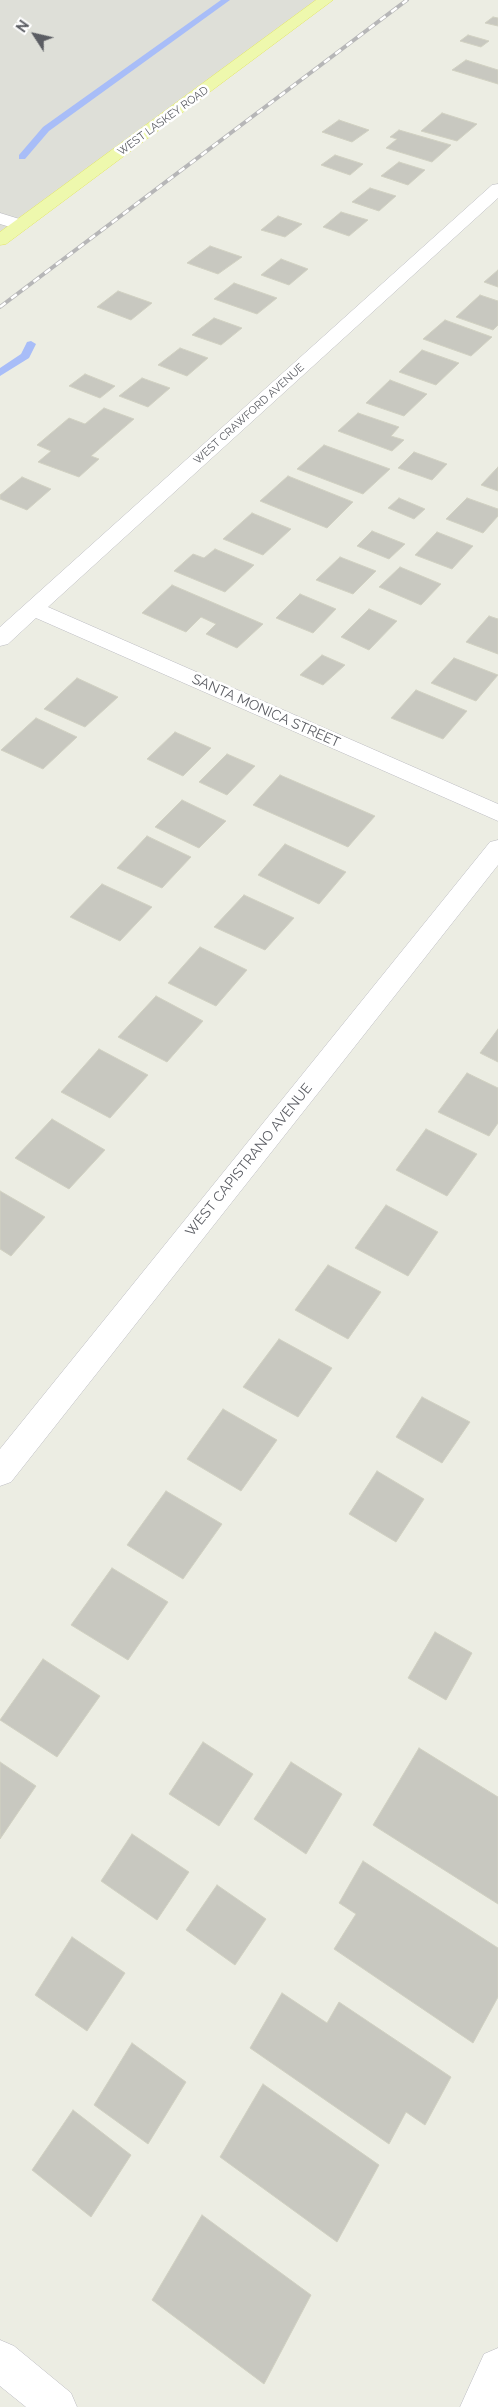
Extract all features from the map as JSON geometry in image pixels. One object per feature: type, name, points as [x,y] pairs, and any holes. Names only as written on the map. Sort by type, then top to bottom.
[{"type":"main road","name":"WEST LASKEY ROAD","points":[[0,240],[326,0]]},
{"type":"street","name":"WEST CRAWFORD AVENUE","points":[[0,639],[498,189]]},
{"type":"street","points":[[0,218],[20,225]]},
{"type":"street","name":"SANTA MONICA STREET","points":[[33,609],[498,813]]},
{"type":"street","name":"WEST CAPISTRANO AVENUE","points":[[0,1472],[498,848]]},
{"type":"street","points":[[0,2360],[57,2407]]},
{"type":"street","points":[[480,2407],[498,2368]]},
{"type":"shaded area","points":[[0,0],[326,0],[0,240]]},
{"type":"building","points":[[493,17],[498,18],[498,26],[485,23]]},
{"type":"building","points":[[468,35],[489,41],[481,47],[460,41]]},
{"type":"building","points":[[466,60],[498,70],[498,84],[452,70]]},
{"type":"building","points":[[442,113],[477,124],[457,141],[421,131]]},
{"type":"building","points":[[339,120],[369,130],[352,142],[322,132]]},
{"type":"building","points":[[399,130],[451,145],[432,162],[386,148],[397,139],[390,137]]},
{"type":"building","points":[[335,155],[363,164],[350,175],[321,165]]},
{"type":"building","points":[[399,162],[425,170],[408,185],[381,176]]},
{"type":"building","points":[[370,188],[396,196],[379,211],[352,202]]},
{"type":"building","points":[[341,212],[368,220],[349,236],[323,227]]},
{"type":"building","points":[[278,216],[302,224],[285,237],[261,230]]},
{"type":"building","points":[[210,246],[242,257],[218,274],[187,263]]},
{"type":"building","points":[[281,259],[308,269],[289,285],[261,275]]},
{"type":"building","points":[[498,270],[498,287],[484,282]]},
{"type":"building","points":[[234,283],[277,298],[257,314],[214,299]]},
{"type":"building","points":[[118,291],[152,303],[131,320],[97,307]]},
{"type":"building","points":[[480,295],[498,301],[498,325],[493,330],[456,317]]},
{"type":"building","points":[[214,318],[242,328],[221,345],[192,335]]},
{"type":"building","points":[[445,320],[492,337],[471,356],[423,339]]},
{"type":"building","points":[[180,348],[208,358],[187,376],[158,365]]},
{"type":"building","points":[[422,350],[459,363],[436,385],[399,372]]},
{"type":"building","points":[[85,374],[115,386],[100,398],[69,386]]},
{"type":"building","points":[[142,378],[170,388],[148,407],[119,396]]},
{"type":"building","points":[[390,380],[427,394],[404,416],[366,403]]},
{"type":"building","points":[[104,408],[134,419],[91,456],[99,459],[79,477],[38,462],[51,451],[37,445],[69,418],[85,424]]},
{"type":"building","points":[[358,413],[399,427],[391,436],[404,440],[392,451],[338,431]]},
{"type":"building","points":[[324,445],[390,469],[363,494],[297,469]]},
{"type":"building","points":[[414,452],[447,464],[432,480],[398,468]]},
{"type":"building","points":[[498,467],[498,491],[481,485]]},
{"type":"building","points":[[288,476],[353,502],[327,528],[260,501]]},
{"type":"building","points":[[22,477],[51,489],[27,510],[0,499],[0,495]]},
{"type":"building","points":[[399,498],[425,509],[414,519],[388,508]]},
{"type":"building","points":[[467,498],[498,509],[498,516],[483,533],[446,519]]},
{"type":"building","points":[[252,513],[291,529],[263,555],[223,539]]},
{"type":"building","points":[[372,531],[405,544],[389,559],[357,546]]},
{"type":"building","points":[[437,532],[473,546],[452,569],[415,555]]},
{"type":"building","points":[[215,549],[254,565],[225,592],[174,571],[193,554],[204,558]]},
{"type":"building","points":[[340,557],[376,571],[353,594],[316,580]]},
{"type":"building","points":[[400,567],[441,584],[421,605],[379,587]]},
{"type":"building","points":[[172,585],[263,624],[237,648],[206,634],[216,624],[201,617],[186,632],[142,613]]},
{"type":"building","points":[[300,594],[336,609],[313,633],[276,618]]},
{"type":"building","points":[[369,609],[397,621],[369,650],[341,637]]},
{"type":"building","points":[[489,616],[498,619],[498,654],[466,642]]},
{"type":"building","points":[[322,655],[345,665],[323,685],[300,675]]},
{"type":"building","points":[[454,658],[498,675],[476,701],[431,683]]},
{"type":"building","points":[[77,678],[118,697],[85,727],[44,709]]},
{"type":"building","points":[[416,690],[467,711],[443,739],[391,718]]},
{"type":"building","points":[[36,718],[77,737],[43,769],[1,750]]},
{"type":"building","points":[[175,732],[211,748],[183,776],[147,759]]},
{"type":"building","points":[[227,754],[255,766],[227,795],[199,782]]},
{"type":"building","points":[[280,775],[375,816],[348,847],[253,805]]},
{"type":"building","points":[[182,800],[226,821],[199,848],[155,827]]},
{"type":"building","points":[[147,836],[191,857],[162,888],[117,868]]},
{"type":"building","points":[[285,844],[346,872],[319,904],[258,875]]},
{"type":"building","points":[[102,884],[152,907],[120,941],[70,917]]},
{"type":"building","points":[[244,895],[294,918],[265,950],[214,927]]},
{"type":"building","points":[[200,947],[247,970],[216,1006],[168,983]]},
{"type":"building","points":[[156,996],[203,1021],[167,1062],[118,1037]]},
{"type":"building","points":[[498,1029],[498,1062],[480,1053]]},
{"type":"building","points":[[99,1049],[148,1075],[110,1118],[61,1092]]},
{"type":"building","points":[[467,1073],[498,1088],[498,1123],[489,1136],[438,1112]]},
{"type":"building","points":[[52,1119],[105,1150],[69,1189],[15,1158]]},
{"type":"building","points":[[426,1129],[477,1154],[447,1196],[396,1170]]},
{"type":"building","points":[[0,1191],[45,1217],[11,1256],[0,1249]]},
{"type":"building","points":[[386,1205],[438,1232],[408,1276],[355,1248]]},
{"type":"building","points":[[328,1265],[381,1292],[348,1339],[295,1310]]},
{"type":"building","points":[[279,1339],[332,1368],[298,1417],[243,1387]]},
{"type":"building","points":[[422,1397],[470,1422],[442,1463],[396,1437]]},
{"type":"building","points":[[223,1409],[277,1440],[241,1491],[187,1459]]},
{"type":"building","points":[[377,1471],[424,1499],[396,1542],[349,1514]]},
{"type":"building","points":[[166,1491],[222,1524],[183,1579],[127,1545]]},
{"type":"building","points":[[112,1568],[168,1602],[128,1660],[71,1625]]},
{"type":"building","points":[[435,1632],[472,1653],[446,1700],[408,1678]]},
{"type":"building","points":[[43,1659],[100,1696],[57,1757],[0,1720]]},
{"type":"building","points":[[203,1742],[253,1774],[219,1826],[169,1794]]},
{"type":"building","points":[[419,1748],[498,1797],[498,1904],[373,1825]]},
{"type":"building","points":[[0,1762],[36,1786],[0,1839]]},
{"type":"building","points":[[291,1762],[342,1794],[306,1854],[254,1819]]},
{"type":"building","points":[[132,1834],[189,1872],[157,1920],[101,1881]]},
{"type":"building","points":[[363,1861],[498,1948],[498,1997],[473,2043],[334,1949],[356,1914],[339,1903]]},
{"type":"building","points":[[217,1885],[266,1919],[235,1965],[186,1930]]},
{"type":"building","points":[[72,1937],[125,1973],[87,2031],[35,1995]]},
{"type":"building","points":[[282,1993],[327,2023],[339,2002],[451,2077],[425,2125],[406,2112],[389,2144],[250,2048]]},
{"type":"building","points":[[132,2043],[186,2082],[148,2144],[94,2105]]},
{"type":"building","points":[[263,2084],[379,2165],[337,2242],[220,2157]]},
{"type":"building","points":[[73,2110],[131,2155],[91,2217],[32,2170]]},
{"type":"building","points":[[202,2215],[311,2295],[264,2384],[152,2300]]},
{"type":"waterway","points":[[22,157],[46,129],[226,0]]},
{"type":"waterway","points":[[0,373],[25,356],[31,344]]},
{"type":"railway","points":[[0,307],[407,0]]}]
